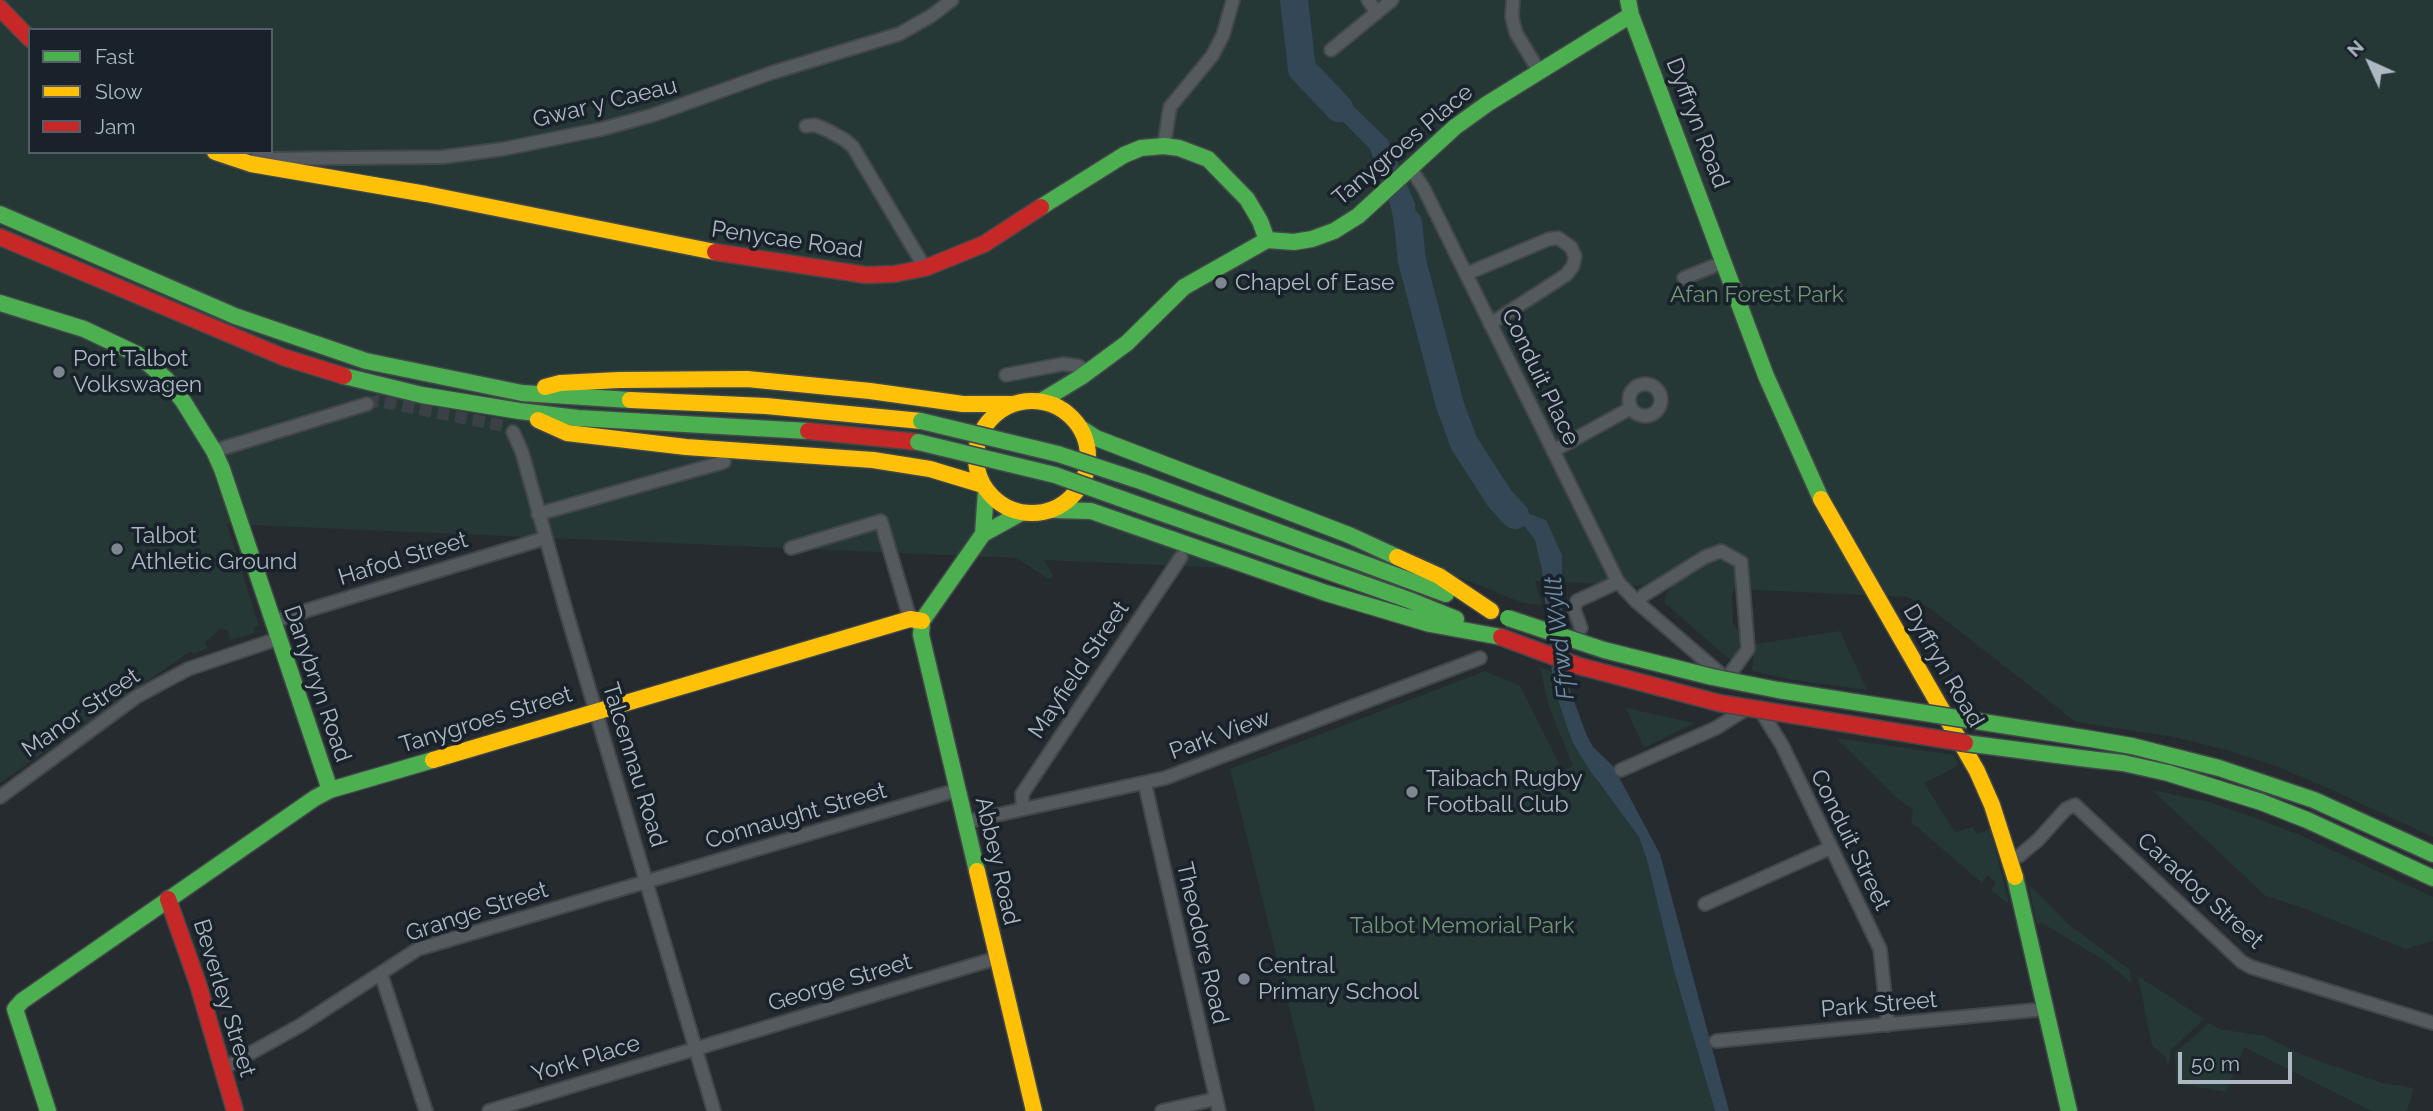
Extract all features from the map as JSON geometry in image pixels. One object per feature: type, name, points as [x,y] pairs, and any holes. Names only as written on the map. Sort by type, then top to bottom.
[{"type":"main road","name":"Tanygroes Place","points":[[1267,240],[1294,242],[1312,239],[1334,231],[1358,216],[1455,127],[1630,7]]},
{"type":"main road","name":"Dyffryn Road","points":[[1630,7],[1766,376],[1819,495],[1977,771],[1999,823],[2011,859],[2070,1111]]},
{"type":"main road","points":[[1,8],[28,36]]},
{"type":"main road","name":"Penycae Road","points":[[221,154],[251,164],[426,194],[713,253],[866,275],[894,274],[925,268],[984,244],[1124,155],[1141,148],[1164,146]]},
{"type":"main road","points":[[522,393],[560,383],[747,379],[870,391],[963,404],[1011,404],[1043,400],[1127,343],[1184,288],[1267,240],[1247,199],[1208,159],[1194,152],[1164,146]]},
{"type":"main road","points":[[0,214],[235,316],[366,361],[522,393],[572,398],[766,406],[921,421],[1058,454],[1143,482],[1508,618],[1604,650],[1712,677],[1791,692],[2091,739],[2171,755],[2268,784],[2356,818],[2433,854]]},
{"type":"main road","points":[[0,237],[283,357],[370,383],[519,411],[578,418],[844,433],[918,442],[1055,475],[1409,600],[1579,666],[1719,703],[1935,739],[2123,763],[2168,773],[2214,786],[2307,820],[2433,878]]},
{"type":"main road","name":"Danybryn Road","points":[[0,303],[84,329],[137,354],[153,365],[166,379],[214,451],[330,790]]},
{"type":"main road","points":[[1053,510],[1075,494],[1085,478],[1089,460],[1087,442],[1077,423],[1076,393],[1084,374]]},
{"type":"main road","points":[[1043,400],[1096,438],[1349,535],[1438,576],[1491,611]]},
{"type":"main road","points":[[983,534],[984,488],[976,464],[976,448],[981,433],[990,420],[1011,404]]},
{"type":"main road","points":[[519,411],[567,433],[739,452],[873,460],[930,469],[984,488],[1001,505],[1021,513],[1091,511],[1339,597],[1430,624],[1501,637]]},
{"type":"main road","points":[[916,620],[983,534],[1021,513]]},
{"type":"main road","name":"Tanygroes Street","points":[[48,1111],[15,1009],[22,1001],[272,827],[330,790],[916,620]]},
{"type":"main road","name":"Abbey Road","points":[[916,620],[1034,1111]]},
{"type":"main road","name":"Beverley Street","points":[[168,900],[198,984],[235,1111]]},
{"type":"street","name":"Gwar y Caeau","points":[[251,164],[257,158],[443,157],[503,149],[602,129],[653,115],[771,73],[899,34],[931,16],[952,0]]},
{"type":"street","points":[[1164,146],[1170,107],[1212,56],[1223,35],[1233,0]]},
{"type":"street","points":[[1368,0],[1377,13]]},
{"type":"street","points":[[1331,50],[1392,0]]},
{"type":"street","points":[[1513,0],[1512,17],[1516,33],[1539,71]]},
{"type":"street","points":[[806,127],[815,125],[827,130],[853,147],[925,268]]},
{"type":"street","name":"Conduit Place","points":[[1406,171],[1424,189],[1618,582],[1637,602],[1727,678],[1742,685]]},
{"type":"street","points":[[1466,274],[1549,239],[1558,238],[1571,247],[1575,256],[1573,266],[1566,275],[1490,324]]},
{"type":"street","points":[[1684,278],[1724,262]]},
{"type":"street","points":[[1006,375],[1063,364],[1078,366],[1084,374]]},
{"type":"street","points":[[214,451],[366,404]]},
{"type":"street","points":[[1553,450],[1631,408]]},
{"type":"street","name":"Talcennau Road","points":[[513,432],[522,452],[714,1111]]},
{"type":"street","points":[[538,514],[724,462]]},
{"type":"street","points":[[791,548],[881,521],[916,620]]},
{"type":"street","name":"Hafod Street","points":[[272,623],[546,538]]},
{"type":"street","points":[[1637,602],[1705,557],[1721,551],[1741,562],[1748,649],[1727,678]]},
{"type":"street","name":"Mayfield Street","points":[[1023,809],[1022,794],[1181,557]]},
{"type":"street","points":[[1581,628],[1574,609],[1577,601],[1618,582]]},
{"type":"street","name":"Manor Street","points":[[0,797],[135,697],[188,669],[280,638]]},
{"type":"street","name":"Park View","points":[[965,822],[1145,784],[1230,755],[1480,658]]},
{"type":"street","name":"Conduit Street","points":[[1742,685],[1782,745],[1880,949],[1888,1025]]},
{"type":"street","points":[[1621,770],[1716,728],[1755,703]]},
{"type":"street","name":"Theodore Road","points":[[1145,784],[1217,1105]]},
{"type":"street","name":"Connaught Street","points":[[647,881],[957,790]]},
{"type":"street","name":"Caradog Street","points":[[2011,859],[2019,856],[2038,840],[2066,809],[2075,805],[2242,962],[2433,1023]]},
{"type":"street","points":[[1704,904],[1830,848]]},
{"type":"street","name":"Grange Street","points":[[222,1069],[301,1025],[418,949],[647,881]]},
{"type":"street","name":"George Street","points":[[695,1048],[997,958]]},
{"type":"street","points":[[381,974],[426,1111]]},
{"type":"street","name":"Park Street","points":[[1716,1041],[2045,1009]]},
{"type":"street","name":"York Place","points":[[489,1111],[695,1048]]},
{"type":"street","points":[[1162,1111],[1217,1105]]},
{"type":"green space","name":"Afan Forest Park","points":[[0,0],[2433,0],[2433,837],[2273,765],[2174,737],[2076,722],[1930,608],[1908,597],[1735,589],[1732,595],[1733,624],[1741,635],[1738,653],[1729,659],[1665,603],[1665,596],[1671,587],[1535,581],[1542,605],[1523,603],[1461,578],[1044,560],[1053,576],[1050,580],[1017,558],[227,524],[259,626],[253,628],[255,633],[230,640],[227,629],[220,629],[205,642],[208,648],[194,654],[191,651],[0,783]]},
{"type":"green space","points":[[1840,631],[1867,690],[1752,671],[1755,644]]},
{"type":"green space","name":"Talbot Memorial Park","points":[[1540,667],[1552,672],[1564,718],[1598,782],[1639,837],[1715,1111],[1315,1111],[1230,769],[1485,671],[1520,686],[1563,771],[1573,766],[1548,704]]},
{"type":"green space","points":[[1626,708],[1694,723],[1644,748]]},
{"type":"green space","points":[[1836,738],[1954,755],[1959,765],[1924,783],[1955,832],[1973,827],[1977,834],[1990,829],[2009,904],[1991,890],[1996,882],[1987,875],[1982,883],[1911,822],[1913,810],[1897,798]]},
{"type":"green space","points":[[2152,790],[2209,802],[2300,835],[2433,897],[2433,941],[2405,949],[2266,896]]},
{"type":"green space","points":[[2029,887],[2067,923],[2130,970],[2131,983],[2107,962],[2042,923],[2037,924]]},
{"type":"green space","points":[[2138,976],[2204,1019],[2171,1050],[2169,1063],[2166,1063],[2166,1057],[2152,1046]]},
{"type":"green space","points":[[2209,1023],[2219,1029],[2265,1036],[2302,1055],[2382,1083],[2414,1088],[2407,1111],[2372,1111],[2244,1047],[2226,1092],[2176,1083],[2175,1053]]},
{"type":"water","points":[[1319,73],[1388,140],[1415,204],[1418,261],[1403,262],[1390,204],[1370,149],[1307,85]]},
{"type":"water","points":[[1500,484],[1510,502],[1529,514],[1546,520],[1562,555],[1566,680],[1587,736],[1593,747],[1613,766],[1660,854],[1729,1111],[1715,1111],[1639,837],[1573,743],[1553,683],[1542,570],[1535,540],[1526,528],[1495,504],[1486,490]]},
{"type":"waterway","name":"Ffrwd Wyllt","points":[[1294,0],[1302,69],[1339,108]]},
{"type":"waterway","name":"Ffrwd Wyllt","points":[[1408,223],[1412,261],[1450,405],[1464,443],[1500,499],[1515,515]]},
{"type":"tunnel","points":[[367,404],[378,401],[504,426],[513,432]]},
{"type":"traffic: fast","points":[[1628,0],[1631,15],[1766,376],[1821,499]]},
{"type":"traffic: fast","points":[[1267,240],[1294,242],[1334,231],[1358,216],[1455,127],[1487,104],[1631,15]]},
{"type":"traffic: fast","points":[[1041,207],[1124,155],[1141,148],[1179,148],[1208,159],[1247,199],[1267,240],[1184,287],[1127,343],[1081,377],[1043,400]]},
{"type":"traffic: fast","points":[[0,214],[235,316],[366,361],[522,393],[630,400]]},
{"type":"traffic: fast","points":[[0,303],[84,329],[137,354],[166,379],[183,401],[222,469],[330,790]]},
{"type":"traffic: fast","points":[[344,376],[422,395],[578,418],[808,431]]},
{"type":"traffic: fast","points":[[921,421],[1058,454],[1143,482]]},
{"type":"traffic: fast","points":[[1082,429],[1096,438],[1349,535],[1397,557]]},
{"type":"traffic: fast","points":[[918,442],[1055,475],[1136,504]]},
{"type":"traffic: fast","points":[[1143,482],[1446,594]]},
{"type":"traffic: fast","points":[[983,534],[986,490]]},
{"type":"traffic: fast","points":[[1136,504],[1456,619]]},
{"type":"traffic: fast","points":[[1053,510],[1091,511],[1326,593],[1430,624],[1501,637]]},
{"type":"traffic: fast","points":[[977,871],[921,635],[922,621],[983,534],[1021,513]]},
{"type":"traffic: fast","points":[[1508,618],[1604,650],[1712,677],[1778,690],[2091,739]]},
{"type":"traffic: fast","points":[[2091,739],[2132,746],[2219,768],[2314,800],[2433,854]]},
{"type":"traffic: fast","points":[[1965,743],[2088,759]]},
{"type":"traffic: fast","points":[[2088,759],[2168,773],[2261,802],[2307,820],[2433,878]]},
{"type":"traffic: fast","points":[[48,1111],[15,1009],[22,1001],[315,798],[330,790],[433,760]]},
{"type":"traffic: fast","points":[[2015,877],[2069,1111]]},
{"type":"traffic: slow","points":[[221,154],[251,164],[426,194],[715,252]]},
{"type":"traffic: slow","points":[[545,387],[560,383],[619,380],[747,379],[870,391],[963,404],[1011,404]]},
{"type":"traffic: slow","points":[[630,400],[766,406],[921,421]]},
{"type":"traffic: slow","points":[[1032,401],[1054,405],[1072,417],[1084,435],[1088,457],[1084,479],[1072,497],[1054,509],[1032,513],[1010,509],[992,497],[980,479],[976,457],[980,435],[992,417],[1010,405],[1032,401]]},
{"type":"traffic: slow","points":[[538,420],[567,433],[686,447],[873,460],[930,469],[983,485]]},
{"type":"traffic: slow","points":[[1821,499],[1977,771],[1992,805],[2015,877]]},
{"type":"traffic: slow","points":[[1397,557],[1439,576],[1491,611]]},
{"type":"traffic: slow","points":[[433,760],[910,619],[922,621]]},
{"type":"traffic: slow","points":[[977,871],[1034,1111]]},
{"type":"traffic: jam","points":[[0,8],[28,37]]},
{"type":"traffic: jam","points":[[715,252],[866,275],[894,274],[925,268],[984,244],[1041,207]]},
{"type":"traffic: jam","points":[[0,237],[283,357],[344,376]]},
{"type":"traffic: jam","points":[[808,431],[918,442]]},
{"type":"traffic: jam","points":[[1501,637],[1579,666],[1719,703],[1965,743]]},
{"type":"traffic: jam","points":[[168,899],[198,984],[235,1111]]},
{"type":"place","name":"Chapel of Ease","points":[[1221,283]]},
{"type":"place","name":"Port Talbot Volkswagen","points":[[59,372]]},
{"type":"place","name":"Talbot Athletic Ground","points":[[117,549]]},
{"type":"place","name":"Taibach Rugby Football Club","points":[[1412,792]]},
{"type":"place","name":"Central Primary School","points":[[1244,979]]}]
